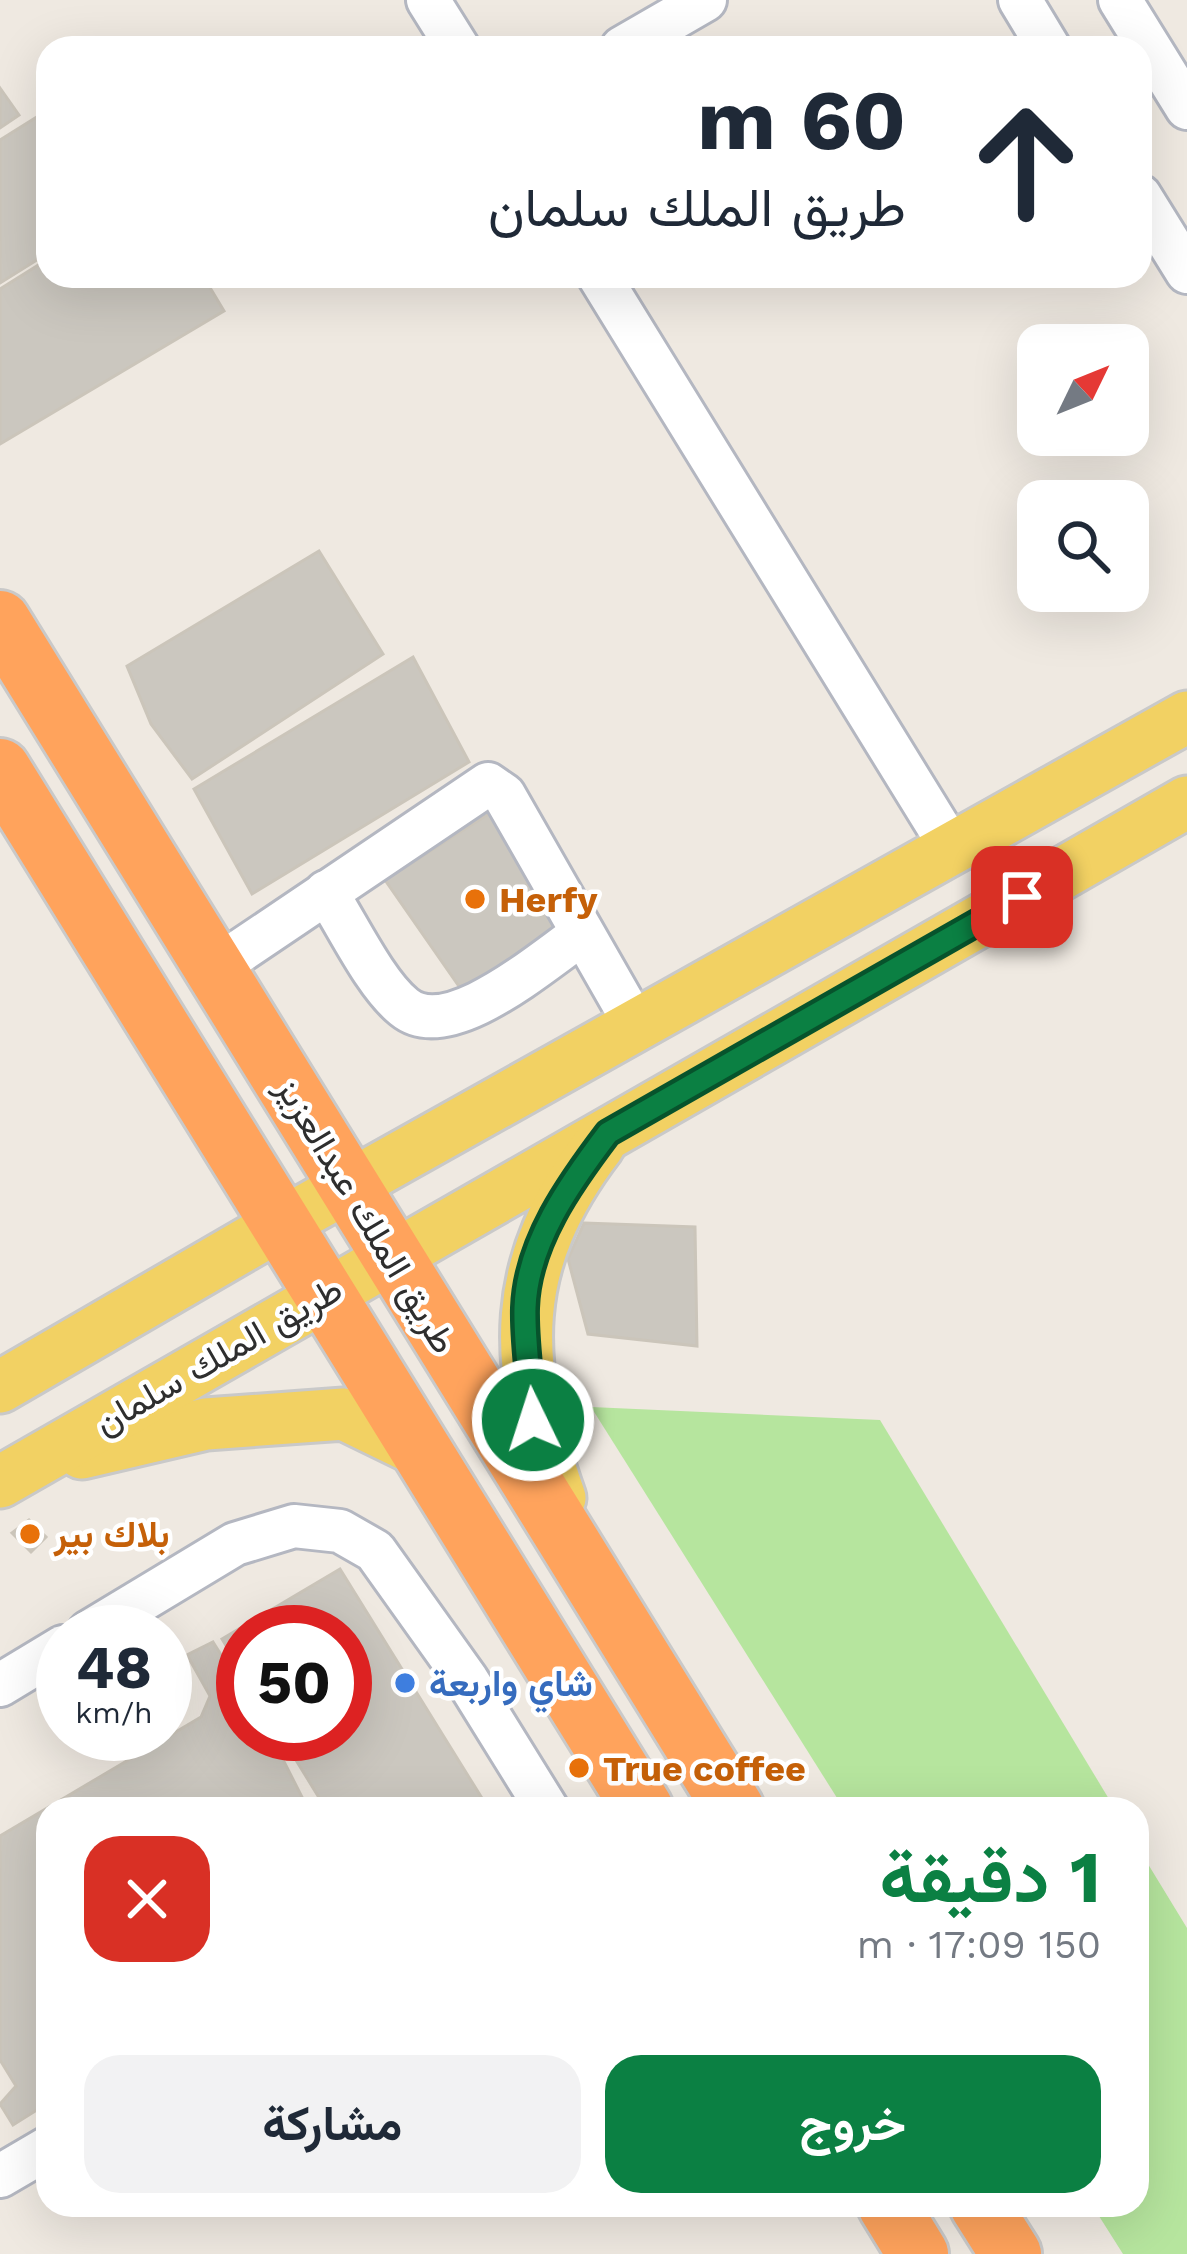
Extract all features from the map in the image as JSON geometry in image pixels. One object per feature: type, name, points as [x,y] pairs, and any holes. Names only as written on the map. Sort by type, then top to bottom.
[{"type":"highway","name":"طريق الملك عبدالعزيز","points":[[0,621],[727,1797]]},
{"type":"highway","points":[[0,769],[420,1451],[626,1797]]},
{"type":"highway","points":[[895,2217],[918,2254]]},
{"type":"highway","points":[[988,2217],[1011,2254]]},
{"type":"main road","points":[[0,1387],[280,1224],[1187,717]]},
{"type":"main road","name":"طريق الملك سلمان","points":[[14,1473],[1187,802]]},
{"type":"main road","points":[[587,1572],[533,1420],[525,1304],[549,1222],[567,1187],[608,1133]]},
{"type":"main road","points":[[14,1473],[206,1424],[344,1414],[420,1451]]},
{"type":"street","points":[[428,0],[450,36]]},
{"type":"street","points":[[643,36],[705,0]]},
{"type":"street","points":[[1020,0],[1042,36]]},
{"type":"street","points":[[1120,0],[1142,36]]},
{"type":"street","points":[[1152,52],[1187,108]]},
{"type":"street","points":[[1152,215],[1187,272]]},
{"type":"street","points":[[605,288],[952,849]]},
{"type":"street","points":[[215,968],[488,784],[504,795],[636,1026]]},
{"type":"street","points":[[326,892],[391,992],[405,1008],[427,1018],[467,1011],[582,934]]},
{"type":"street","points":[[133,1605],[235,1544],[294,1526],[340,1531],[375,1551],[467,1680],[540,1797]]},
{"type":"street","points":[[0,1685],[36,1663]]},
{"type":"street","points":[[0,2176],[36,2155]]},
{"type":"green space","points":[[591,1407],[880,1420],[1108,1797],[836,1797]]},
{"type":"green space","points":[[1149,1866],[1187,1928],[1187,2254],[1123,2254],[1100,2217],[1149,2217]]},
{"type":"building","points":[[0,88],[19,115],[0,128]]},
{"type":"building","points":[[36,118],[36,260],[0,283],[0,140]]},
{"type":"building","points":[[36,266],[36,288],[210,288],[224,311],[0,444],[0,289]]},
{"type":"building","points":[[319,551],[383,654],[192,779],[151,724],[127,666]]},
{"type":"building","points":[[413,657],[469,762],[252,894],[194,789]]},
{"type":"building","points":[[490,813],[565,925],[465,995],[385,880]]},
{"type":"building","points":[[584,1223],[695,1227],[697,1346],[588,1334],[568,1259]]},
{"type":"building","points":[[29,1520],[46,1537],[31,1552],[12,1533]]},
{"type":"building","points":[[340,1569],[362,1605],[279,1605]]},
{"type":"building","points":[[372,1621],[481,1797],[319,1797],[297,1761],[372,1761]]},
{"type":"building","points":[[213,1642],[216,1761],[284,1761],[302,1797],[66,1797],[127,1761],[192,1761],[192,1722],[201,1717],[210,1696],[192,1664],[192,1652]]},
{"type":"building","points":[[36,1815],[36,2111],[13,2125],[0,2104],[16,2086],[0,2060],[0,1836]]},
{"type":"place","name":"Herfy","points":[[475,899]]},
{"type":"place","name":"بلاك بير","points":[[30,1534]]},
{"type":"place","name":"شاي واربعة","points":[[405,1683]]},
{"type":"place","name":"True coffee","points":[[579,1768]]},
{"type":"route","points":[[533,1420],[525,1304],[549,1222],[567,1187],[608,1133],[1022,897]]}]
